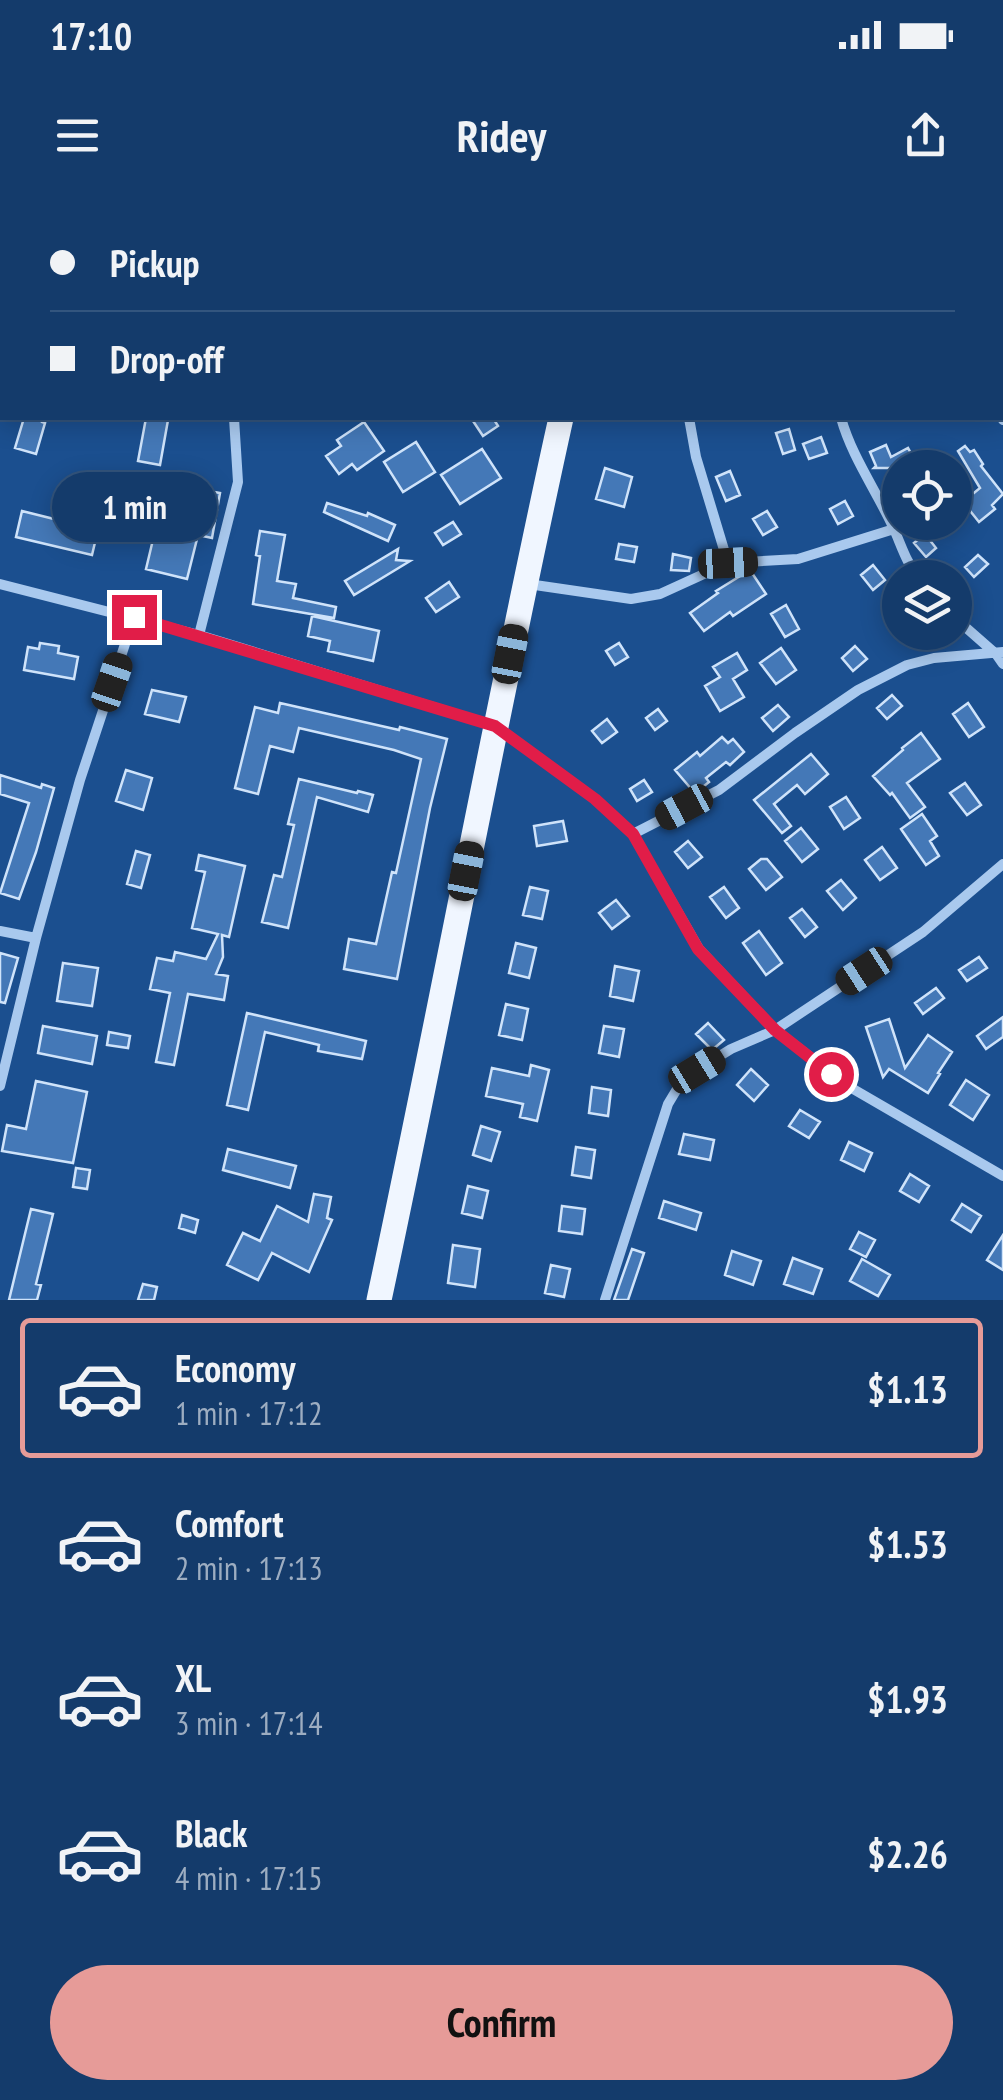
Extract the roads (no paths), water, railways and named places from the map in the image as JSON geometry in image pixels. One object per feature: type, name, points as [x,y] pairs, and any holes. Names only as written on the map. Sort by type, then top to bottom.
[{"type":"main road","points":[[379,1300],[561,420]]},
{"type":"street","points":[[198,635],[238,482],[234,420]]},
{"type":"street","points":[[689,420],[728,563]]},
{"type":"street","points":[[842,420],[848,441],[882,505]]},
{"type":"street","points":[[524,583],[630,599],[660,594],[728,563],[798,559],[882,532]]},
{"type":"street","points":[[0,584],[198,635],[495,726],[595,799],[633,834],[698,949],[775,1030],[848,1086],[1003,1176]]},
{"type":"street","points":[[0,1086],[80,780],[134,617]]},
{"type":"street","points":[[972,632],[999,653],[1003,664]]},
{"type":"street","points":[[633,834],[719,790],[858,690],[908,665],[934,658],[999,653]]},
{"type":"street","points":[[605,1300],[668,1104],[680,1084],[731,1049],[775,1030],[924,932],[1003,864]]},
{"type":"street","points":[[0,932],[36,938]]}]
